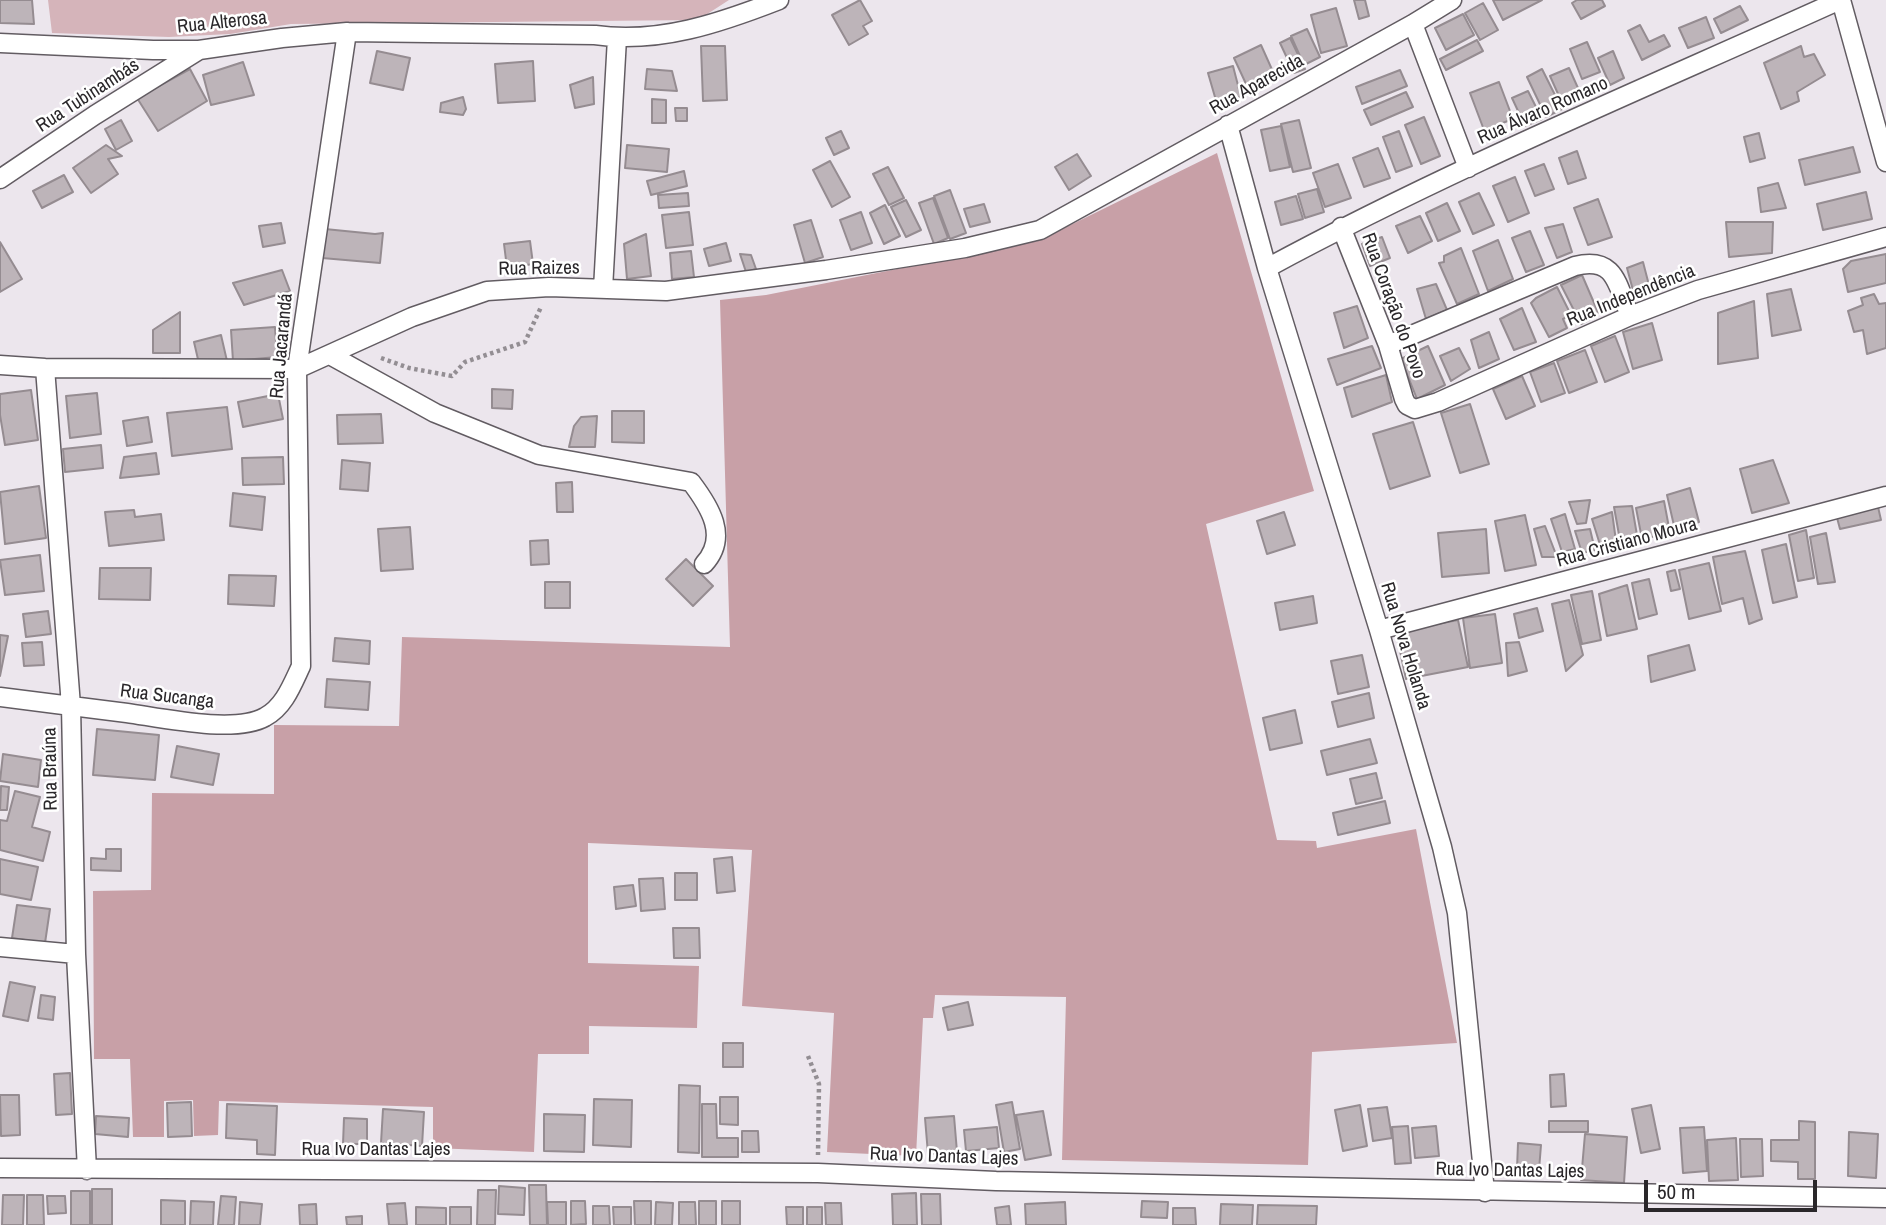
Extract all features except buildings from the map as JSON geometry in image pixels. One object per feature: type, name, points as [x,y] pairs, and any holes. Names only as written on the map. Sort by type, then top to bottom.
[{"type":"street","name":"Rua Alterosa","points":[[0,43],[128,50],[199,50],[346,32],[595,35],[617,38],[659,36],[711,25],[779,0]]},
{"type":"street","name":"Rua Aparecida","points":[[1083,208],[1452,0]]},
{"type":"street","points":[[1841,0],[1886,162]]},
{"type":"street","name":"Rua Álvaro Romano","points":[[1267,268],[1341,227],[1841,0]]},
{"type":"street","points":[[1413,24],[1468,168]]},
{"type":"street","name":"Rua Jacarandá","points":[[301,666],[297,369],[346,32]]},
{"type":"street","points":[[603,289],[617,38]]},
{"type":"street","name":"Rua Tubinambás","points":[[0,179],[94,115],[199,50]]},
{"type":"street","name":"Rua Nova Holanda","points":[[1228,125],[1267,268],[1380,631],[1442,847],[1457,913],[1485,1192]]},
{"type":"street","name":"Rua Raizes","points":[[0,365],[45,368],[297,369],[412,317],[487,291],[550,287],[666,291],[826,270],[965,248],[1040,230],[1083,208]]},
{"type":"street","name":"Rua Coração do Povo","points":[[1341,227],[1388,345],[1404,399]]},
{"type":"street","name":"Rua Independência","points":[[1404,399],[1411,409],[1431,405],[1630,316],[1698,290],[1886,237]]},
{"type":"street","points":[[1388,345],[1575,266],[1588,263],[1597,263],[1612,272],[1630,316]]},
{"type":"street","points":[[330,355],[435,413],[539,455],[691,482],[702,498],[716,530],[714,552],[704,564]]},
{"type":"street","name":"Rua Braúna","points":[[45,368],[71,706],[76,954],[87,1170]]},
{"type":"street","name":"Rua Cristiano Moura","points":[[1380,631],[1886,496]]},
{"type":"street","name":"Rua Sucanga","points":[[0,697],[211,724],[248,723],[263,719],[276,710],[301,666]]},
{"type":"street","points":[[0,947],[76,954]]},
{"type":"street","name":"Rua Ivo Dantas Lajes","points":[[0,1168],[818,1173],[996,1181],[1886,1198]]},
{"type":"path","points":[[366,338],[364,348],[371,355],[409,368],[452,376],[465,362],[525,342],[550,287]]},
{"type":"path","points":[[808,1056],[819,1084],[818,1173]]},
{"type":"shaded area","points":[[48,0],[729,0],[698,20],[291,24],[230,34],[169,37],[52,33]]},
{"type":"shaded area","points":[[1217,153],[1314,491],[1206,524],[1277,840],[1316,841],[1317,848],[1416,829],[1457,1043],[1312,1052],[1308,1165],[1062,1160],[1066,997],[935,995],[933,1018],[923,1018],[916,1156],[827,1152],[834,1013],[742,1006],[752,850],[588,843],[588,963],[699,966],[697,1028],[589,1026],[589,1054],[538,1054],[534,1152],[433,1148],[433,1107],[219,1101],[218,1135],[194,1136],[193,1100],[164,1101],[164,1137],[133,1137],[130,1059],[94,1059],[93,891],[151,890],[152,793],[274,794],[274,725],[399,726],[402,637],[730,647],[720,300],[766,295],[1038,241]]}]
